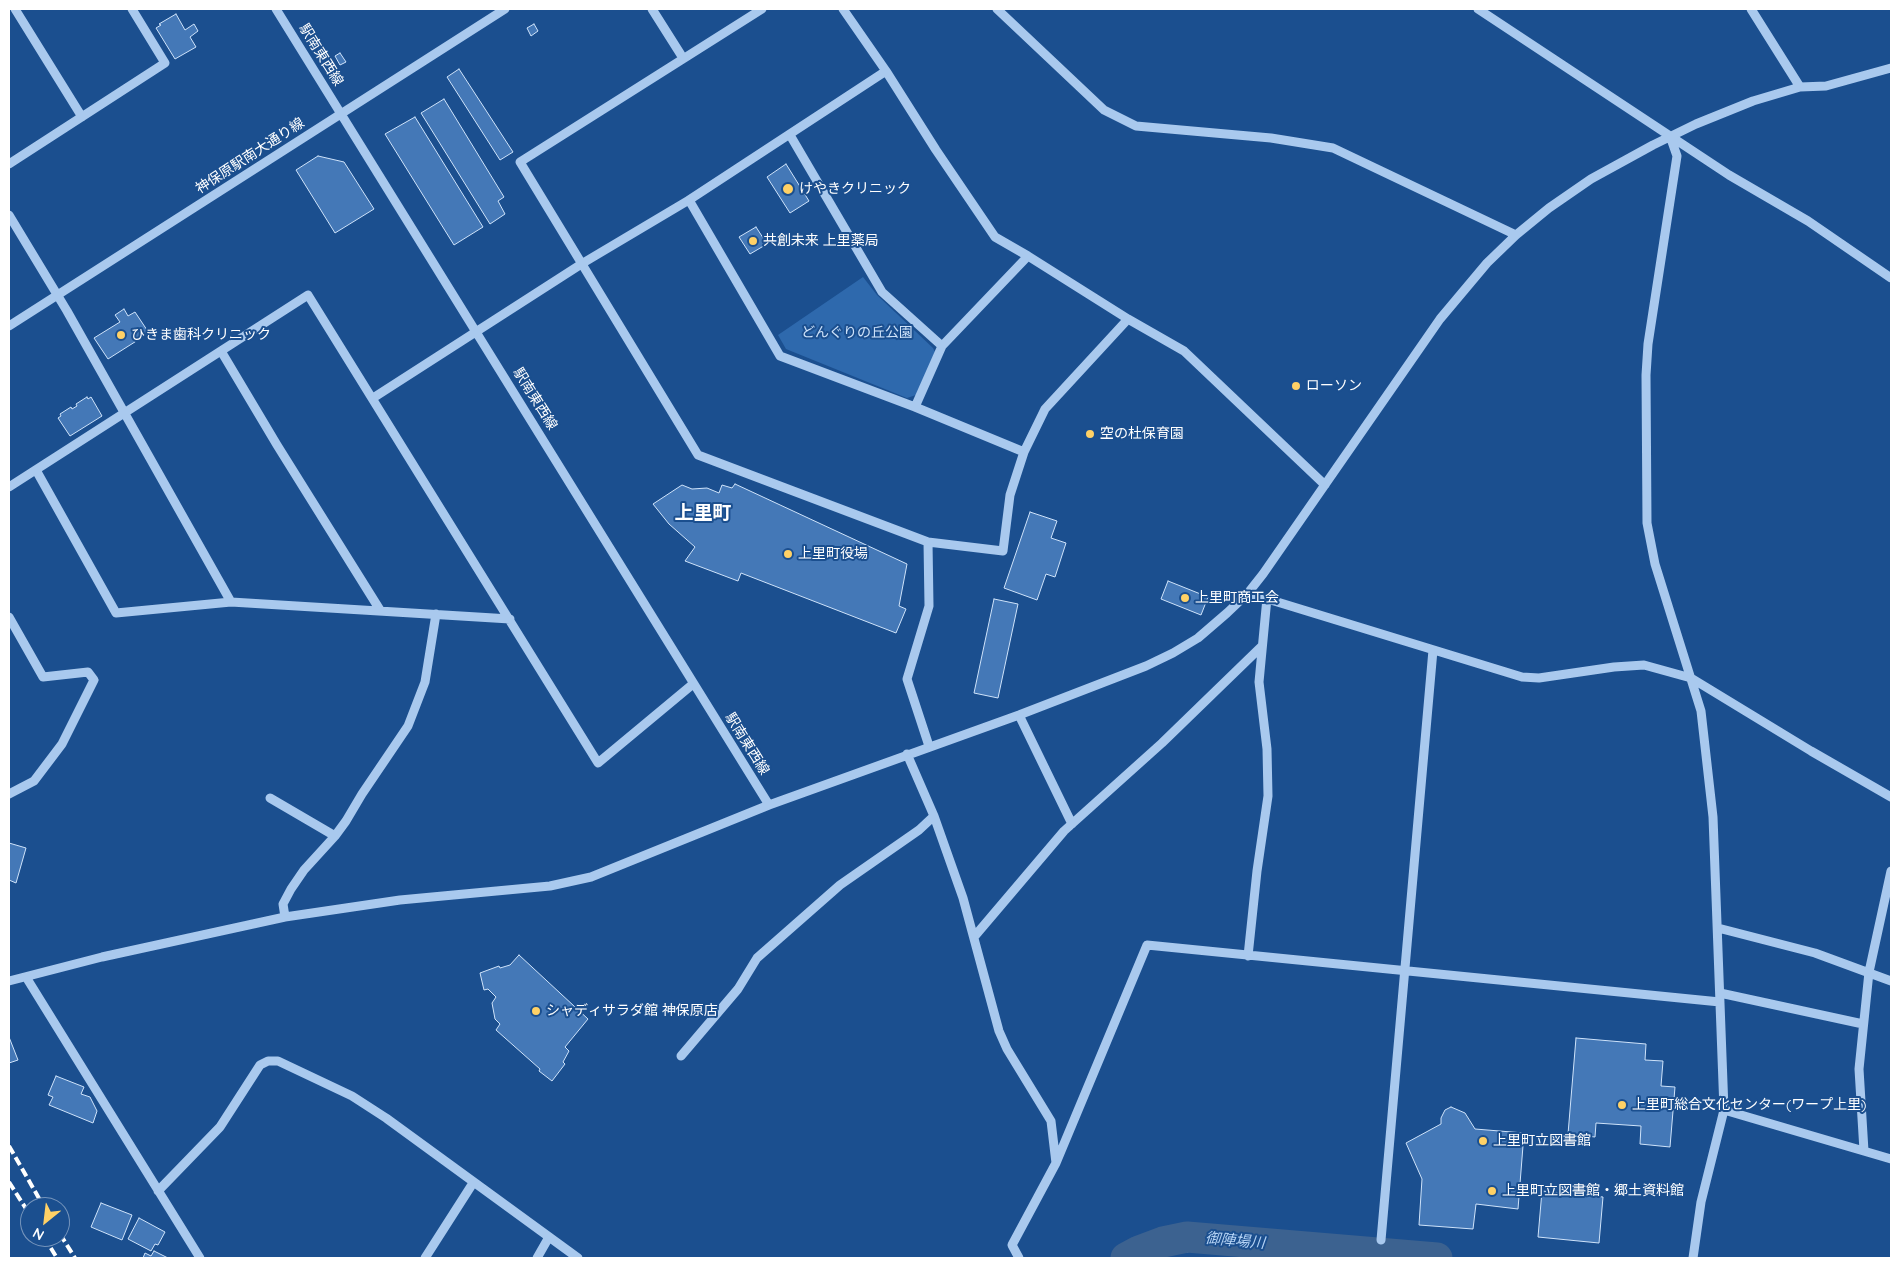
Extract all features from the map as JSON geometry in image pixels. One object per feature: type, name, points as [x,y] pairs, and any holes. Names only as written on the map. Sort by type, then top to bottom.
[{"type":"street","points":[[15,9],[82,117]]},
{"type":"street","points":[[9,164],[165,63],[132,9]]},
{"type":"street","name":"駅南東西線","points":[[276,9],[769,805]]},
{"type":"street","name":"神保原駅南大通り線","points":[[9,326],[506,9]]},
{"type":"street","points":[[652,9],[683,58]]},
{"type":"street","points":[[762,9],[520,162],[698,455],[928,542],[1003,551],[1010,495],[1024,452],[1045,409],[1128,320]]},
{"type":"street","points":[[842,9],[886,71],[995,238],[1028,256],[1128,320],[1184,351],[1326,484]]},
{"type":"street","points":[[997,9],[1104,110],[1136,126],[1271,138],[1333,148],[1516,235]]},
{"type":"street","points":[[1478,9],[1729,175],[1808,221],[1891,278]]},
{"type":"street","points":[[1751,9],[1800,87]]},
{"type":"street","points":[[9,981],[102,957],[285,917],[391,902],[550,886],[591,877],[769,805],[928,746],[1019,715],[1146,666],[1173,653],[1198,638],[1227,614],[1248,593],[1440,319],[1487,263],[1516,235],[1549,208],[1591,179],[1670,136],[1753,101],[1800,87],[1826,86],[1891,68]]},
{"type":"street","points":[[372,398],[583,263],[689,200],[886,71]]},
{"type":"street","points":[[790,135],[882,292],[942,346]]},
{"type":"street","points":[[1670,136],[1677,156],[1648,344],[1646,375],[1647,524],[1655,564],[1700,711],[1713,816],[1724,1110],[1701,1202],[1693,1258]]},
{"type":"street","points":[[689,200],[780,356],[915,407],[1024,452]]},
{"type":"street","points":[[9,215],[58,295],[231,602]]},
{"type":"street","points":[[915,407],[942,346],[1028,256]]},
{"type":"street","points":[[9,487],[308,295],[598,763],[693,684]]},
{"type":"street","points":[[221,351],[276,445],[380,610]]},
{"type":"street","points":[[36,470],[116,613],[231,602],[510,619]]},
{"type":"street","points":[[928,542],[929,606],[907,679],[928,746]]},
{"type":"street","points":[[1248,593],[1522,677],[1539,678],[1614,667],[1644,665],[1691,678],[1891,797]]},
{"type":"street","points":[[1248,956],[1257,871],[1268,796],[1267,749],[1259,682],[1267,598]]},
{"type":"street","points":[[285,917],[283,904],[291,889],[310,863],[335,836],[408,726],[425,682],[436,614]]},
{"type":"street","points":[[9,617],[42,677],[88,672],[94,680],[62,744],[34,781],[9,794]]},
{"type":"street","points":[[974,937],[1064,831],[1162,743],[1262,646]]},
{"type":"street","points":[[1381,1240],[1434,650]]},
{"type":"street","points":[[1019,715],[1072,824]]},
{"type":"street","points":[[907,754],[934,816],[963,898],[999,1031],[1007,1049],[1051,1121],[1056,1163]]},
{"type":"street","points":[[270,798],[335,836]]},
{"type":"street","points":[[681,1056],[738,989],[758,958],[840,885],[919,830],[934,816]]},
{"type":"street","points":[[1864,1151],[1859,1069],[1869,972],[1891,871]]},
{"type":"street","points":[[1718,928],[1815,953],[1891,981]]},
{"type":"street","points":[[1019,1258],[1012,1246],[1056,1163],[1147,945],[1404,971],[1720,998],[1864,1024]]},
{"type":"street","points":[[26,976],[200,1258]]},
{"type":"street","points":[[158,1191],[220,1127],[260,1065],[268,1061],[278,1061],[352,1096],[386,1118],[578,1258]]},
{"type":"street","points":[[1724,1110],[1891,1159]]},
{"type":"street","points":[[425,1258],[473,1183]]},
{"type":"street","points":[[537,1258],[549,1237]]},
{"type":"green space","name":"どんぐりの丘公園","points":[[863,277],[877,295],[935,352],[916,395],[907,398],[786,349],[778,335]]},
{"type":"building","points":[[176,14],[185,30],[194,24],[198,31],[190,37],[196,47],[175,59],[156,28],[161,25],[159,24]]},
{"type":"building","points":[[534,24],[538,31],[531,36],[527,28]]},
{"type":"building","points":[[340,53],[346,62],[340,65],[335,56]]},
{"type":"building","points":[[459,69],[513,152],[500,160],[447,77]]},
{"type":"building","points":[[444,99],[504,197],[498,201],[505,214],[490,224],[421,113]]},
{"type":"building","points":[[415,117],[483,227],[454,245],[385,134]]},
{"type":"building","points":[[318,156],[344,162],[374,209],[335,233],[296,170]]},
{"type":"building","name":"けやきクリニック","points":[[786,164],[809,201],[790,213],[767,177]]},
{"type":"building","name":"共創未来 上里薬局","points":[[756,227],[767,244],[750,254],[739,237]]},
{"type":"building","name":"ひきま歯科クリニック","points":[[124,309],[128,316],[135,312],[149,333],[108,359],[94,338],[120,322],[115,315]]},
{"type":"building","points":[[87,397],[88,399],[91,397],[102,416],[70,436],[58,418],[61,416],[60,414],[71,407],[72,409],[77,406],[76,404]]},
{"type":"building","name":"上里町役場","points":[[735,484],[907,564],[899,606],[906,609],[896,633],[741,573],[738,581],[685,561],[695,547],[669,524],[653,504],[682,485],[692,489],[707,488],[719,493],[722,485],[732,488]]},
{"type":"building","points":[[1030,512],[1057,521],[1051,538],[1066,543],[1055,577],[1046,574],[1037,600],[1004,588]]},
{"type":"building","name":"上里町商工会","points":[[1168,581],[1208,597],[1201,615],[1161,599]]},
{"type":"building","points":[[994,599],[1018,604],[998,698],[974,693]]},
{"type":"building","points":[[9,843],[26,848],[16,883],[9,880]]},
{"type":"building","name":"シャディサラダ館 神保原店","points":[[519,955],[588,1019],[565,1047],[569,1051],[563,1062],[565,1064],[552,1081],[496,1030],[500,1024],[495,1019],[492,1003],[496,997],[488,989],[484,990],[480,973],[499,966],[500,968],[510,965]]},
{"type":"building","points":[[9,1037],[18,1060],[9,1063]]},
{"type":"building","name":"上里町総合文化センター(ワープ上里)","points":[[1576,1038],[1646,1044],[1645,1060],[1663,1061],[1661,1086],[1675,1087],[1670,1147],[1640,1144],[1641,1126],[1596,1123],[1595,1137],[1568,1134]]},
{"type":"building","points":[[56,1076],[84,1087],[81,1094],[90,1097],[97,1111],[93,1123],[49,1105],[53,1097],[48,1095]]},
{"type":"building","points":[[1451,1107],[1465,1113],[1475,1129],[1524,1133],[1518,1209],[1476,1204],[1473,1229],[1419,1225],[1422,1179],[1406,1143],[1441,1124],[1441,1118],[1445,1110]]},
{"type":"building","points":[[1542,1191],[1603,1197],[1599,1243],[1538,1237]]},
{"type":"building","points":[[101,1203],[132,1215],[122,1240],[91,1227]]},
{"type":"building","points":[[139,1218],[165,1232],[158,1245],[155,1244],[151,1251],[128,1239]]},
{"type":"building","points":[[154,1251],[168,1258],[143,1258],[145,1253],[151,1256]]},
{"type":"waterway","points":[[1187,1237],[1187,1250]]},
{"type":"waterway","name":"御陣場川","points":[[1126,1258],[1163,1242],[1187,1237],[1437,1258]]},
{"type":"railway","points":[[9,1146],[38,1197]]},
{"type":"railway","points":[[9,1182],[20,1199]]},
{"type":"railway","points":[[50,1247],[57,1258]]},
{"type":"railway","points":[[68,1247],[75,1258]]},
{"type":"place","name":"けやきクリニック","points":[[788,189]]},
{"type":"place","name":"共創未来 上里薬局","points":[[753,241]]},
{"type":"place","name":"ひきま歯科クリニック","points":[[121,335]]},
{"type":"place","name":"ローソン","points":[[1296,386]]},
{"type":"place","name":"空の杜保育園","points":[[1090,434]]},
{"type":"place","name":"上里町役場","points":[[788,554]]},
{"type":"place","name":"上里町商工会","points":[[1185,598]]},
{"type":"place","name":"シャディサラダ館 神保原店","points":[[536,1011]]},
{"type":"place","name":"上里町総合文化センター(ワープ上里)","points":[[1622,1105]]},
{"type":"place","name":"上里町立図書館","points":[[1483,1141]]},
{"type":"place","name":"上里町立図書館・郷土資料館","points":[[1492,1191]]},
{"type":"district","name":"上里町","points":[[703,513]]}]
